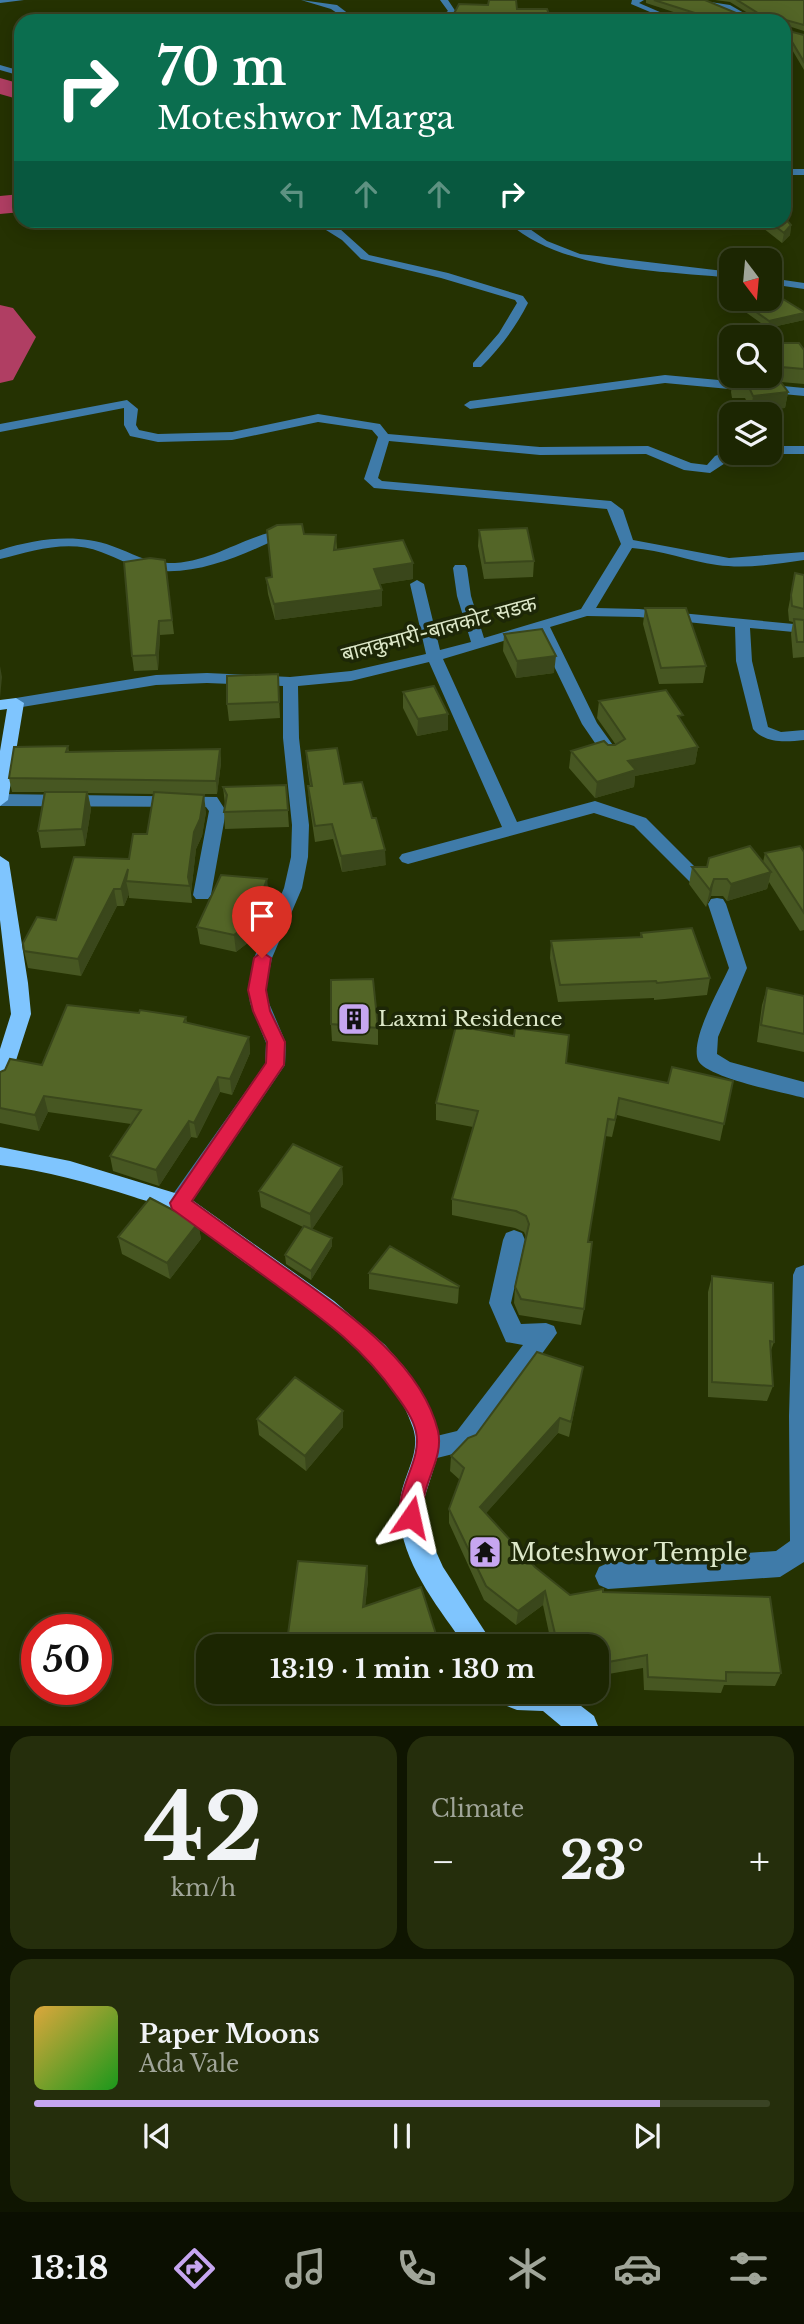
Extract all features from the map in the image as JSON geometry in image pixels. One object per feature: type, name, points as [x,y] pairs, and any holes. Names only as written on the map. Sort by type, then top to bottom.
[{"type":"main road","points":[[0,800],[8,704]]},
{"type":"main road","points":[[0,862],[19,983],[21,1014],[0,1079]]},
{"type":"main road","points":[[0,1156],[29,1159],[91,1175],[179,1203],[354,1330],[384,1360],[416,1405],[427,1431],[429,1448],[414,1493],[411,1517],[429,1571],[473,1634]]},
{"type":"main road","points":[[556,1704],[584,1726]]},
{"type":"street","points":[[0,1],[20,0]]},
{"type":"street","points":[[305,0],[334,7],[344,14]]},
{"type":"street","points":[[444,0],[452,12],[449,14]]},
{"type":"street","points":[[639,0],[635,4],[657,14]]},
{"type":"street","points":[[701,0],[740,14]]},
{"type":"street","points":[[330,228],[346,238],[365,257],[444,275],[519,298],[523,303],[517,316],[498,343],[477,365]]},
{"type":"street","points":[[521,228],[543,243],[578,257],[719,273]]},
{"type":"street","points":[[782,283],[804,286]]},
{"type":"street","points":[[470,405],[665,379],[804,392]]},
{"type":"street","points":[[0,428],[127,404],[132,409],[130,425],[134,433],[158,438],[232,436],[318,418],[376,427],[384,437],[540,451],[648,450],[700,470],[710,469],[719,460]]},
{"type":"street","points":[[384,437],[371,479],[379,485],[611,505],[616,510],[628,544]]},
{"type":"street","points":[[782,450],[804,450]]},
{"type":"street","points":[[0,555],[42,546],[83,542],[106,548],[132,562],[178,567],[214,561],[272,536]]},
{"type":"street","points":[[628,544],[663,546],[717,561],[762,562],[804,556]]},
{"type":"street","points":[[586,612],[628,544]]},
{"type":"street","points":[[460,568],[464,596],[479,643]]},
{"type":"street","points":[[417,584],[434,656],[511,828]]},
{"type":"street","name":"बालकुमारी-बालकोट सडक","points":[[8,704],[156,680],[207,678],[290,682],[351,676],[434,656],[586,612],[639,613],[804,629]]},
{"type":"street","points":[[742,623],[744,661],[761,729],[769,736],[804,735]]},
{"type":"street","points":[[541,624],[584,714],[612,755]]},
{"type":"street","points":[[179,1203],[275,1065],[276,1042],[262,1011],[257,990],[262,958],[297,874],[303,829],[296,798],[290,682]]},
{"type":"street","points":[[0,800],[211,802],[218,811],[202,895]]},
{"type":"street","points":[[408,858],[595,807],[640,822],[695,878]]},
{"type":"street","points":[[717,904],[738,968],[708,1037],[707,1058],[724,1068],[804,1090]]},
{"type":"street","points":[[429,1448],[464,1441],[546,1333],[514,1335],[500,1303],[514,1241]]},
{"type":"street","points":[[608,1576],[780,1563],[803,1547],[801,1416],[804,1275]]},
{"type":"building","points":[[489,0],[516,0],[517,9],[547,9],[549,14],[454,14],[459,4],[488,5]]},
{"type":"building","points":[[654,0],[705,0],[738,14],[698,14]]},
{"type":"building","points":[[737,0],[804,0],[804,25],[791,21],[791,14],[759,14]]},
{"type":"building","points":[[791,32],[804,35],[804,62],[791,40]]},
{"type":"building","points":[[782,298],[804,312],[804,313],[769,321],[756,312],[782,312]]},
{"type":"building","points":[[782,343],[799,343],[804,350],[804,369],[782,367]]},
{"type":"building","points":[[782,384],[788,392],[753,396],[749,388],[782,388]]},
{"type":"building","points":[[302,524],[304,534],[336,535],[334,550],[403,540],[413,563],[374,569],[382,590],[274,604],[266,578],[272,577],[267,530],[277,525]]},
{"type":"building","points":[[527,528],[534,561],[485,563],[479,530]]},
{"type":"building","points":[[150,558],[165,560],[172,620],[159,621],[156,655],[132,656],[124,562]]},
{"type":"building","points":[[795,573],[804,575],[804,609],[792,606]]},
{"type":"building","points":[[645,608],[686,608],[706,666],[661,668]]},
{"type":"building","points":[[794,619],[804,620],[804,642],[797,642]]},
{"type":"building","points":[[542,629],[556,656],[517,661],[504,634]]},
{"type":"building","points":[[278,674],[279,702],[227,704],[227,676]]},
{"type":"building","points":[[434,686],[448,714],[418,719],[403,692]]},
{"type":"building","points":[[666,690],[683,715],[678,716],[698,747],[628,761],[636,770],[597,782],[571,751],[604,741],[608,745],[615,745],[625,739],[599,701]]},
{"type":"building","points":[[68,746],[66,752],[220,749],[216,781],[9,778],[14,747]]},
{"type":"building","points":[[337,748],[344,784],[362,782],[385,850],[341,856],[332,824],[315,826],[308,786],[312,786],[306,751]]},
{"type":"building","points":[[286,785],[288,810],[224,812],[227,795],[223,787]]},
{"type":"building","points":[[45,792],[87,792],[82,829],[38,831]]},
{"type":"building","points":[[154,792],[204,795],[200,819],[194,832],[188,877],[190,886],[126,881],[128,869],[121,889],[114,889],[78,959],[24,951],[23,943],[37,917],[56,920],[74,857],[129,859],[133,834],[147,834]]},
{"type":"building","points":[[750,846],[771,872],[731,884],[727,879],[714,879],[710,890],[692,867],[707,867],[709,858]]},
{"type":"building","points":[[800,846],[804,852],[804,913],[765,853]]},
{"type":"building","points":[[221,875],[267,879],[252,921],[234,935],[197,927]]},
{"type":"building","points":[[692,928],[710,978],[657,983],[560,985],[551,941],[642,937],[641,933]]},
{"type":"building","name":"Laxmi Residence","points":[[373,979],[378,1028],[331,1024],[331,980]]},
{"type":"building","points":[[767,988],[804,996],[804,1034],[761,1025]]},
{"type":"building","points":[[67,1005],[139,1013],[140,1010],[186,1017],[184,1022],[249,1037],[230,1079],[218,1077],[194,1123],[189,1121],[156,1170],[110,1156],[141,1110],[44,1096],[35,1115],[0,1108],[0,1072],[5,1070],[10,1059],[42,1065]]},
{"type":"building","points":[[456,1026],[514,1036],[515,1028],[569,1035],[566,1063],[668,1083],[672,1067],[733,1081],[724,1124],[619,1098],[615,1120],[608,1119],[588,1242],[592,1242],[584,1309],[521,1299],[515,1287],[529,1224],[526,1216],[516,1211],[452,1199],[478,1111],[436,1103]]},
{"type":"building","points":[[293,1144],[342,1167],[310,1214],[259,1191]]},
{"type":"building","points":[[150,1198],[198,1223],[167,1263],[118,1237]]},
{"type":"building","points":[[304,1226],[332,1238],[311,1271],[285,1255]]},
{"type":"building","points":[[390,1246],[459,1286],[458,1288],[369,1273]]},
{"type":"building","points":[[712,1276],[773,1283],[774,1342],[770,1341],[773,1386],[712,1382]]},
{"type":"building","points":[[537,1352],[583,1367],[571,1422],[560,1418],[480,1507],[535,1567],[570,1595],[603,1589],[603,1592],[770,1597],[781,1673],[726,1672],[726,1681],[648,1677],[647,1655],[609,1662],[609,1634],[555,1634],[545,1591],[518,1611],[486,1586],[449,1509],[464,1468],[451,1456],[468,1438],[476,1435]]},
{"type":"building","points":[[295,1377],[343,1411],[305,1456],[257,1419]]},
{"type":"building","points":[[298,1561],[367,1566],[363,1607],[421,1587],[436,1634],[288,1634]]},
{"type":"waterway","points":[[0,86],[14,90]]},
{"type":"waterway","points":[[0,205],[14,204]]},
{"type":"waterway","points":[[0,316],[18,337],[0,372]]},
{"type":"place","name":"Laxmi Residence","points":[[354,1019]]},
{"type":"place","name":"Moteshwor Temple","points":[[485,1552]]},
{"type":"route","points":[[262,958],[257,990],[262,1011],[276,1042],[275,1065],[179,1203],[354,1330],[384,1360],[416,1405],[427,1431],[429,1448],[414,1493],[411,1517]]}]
